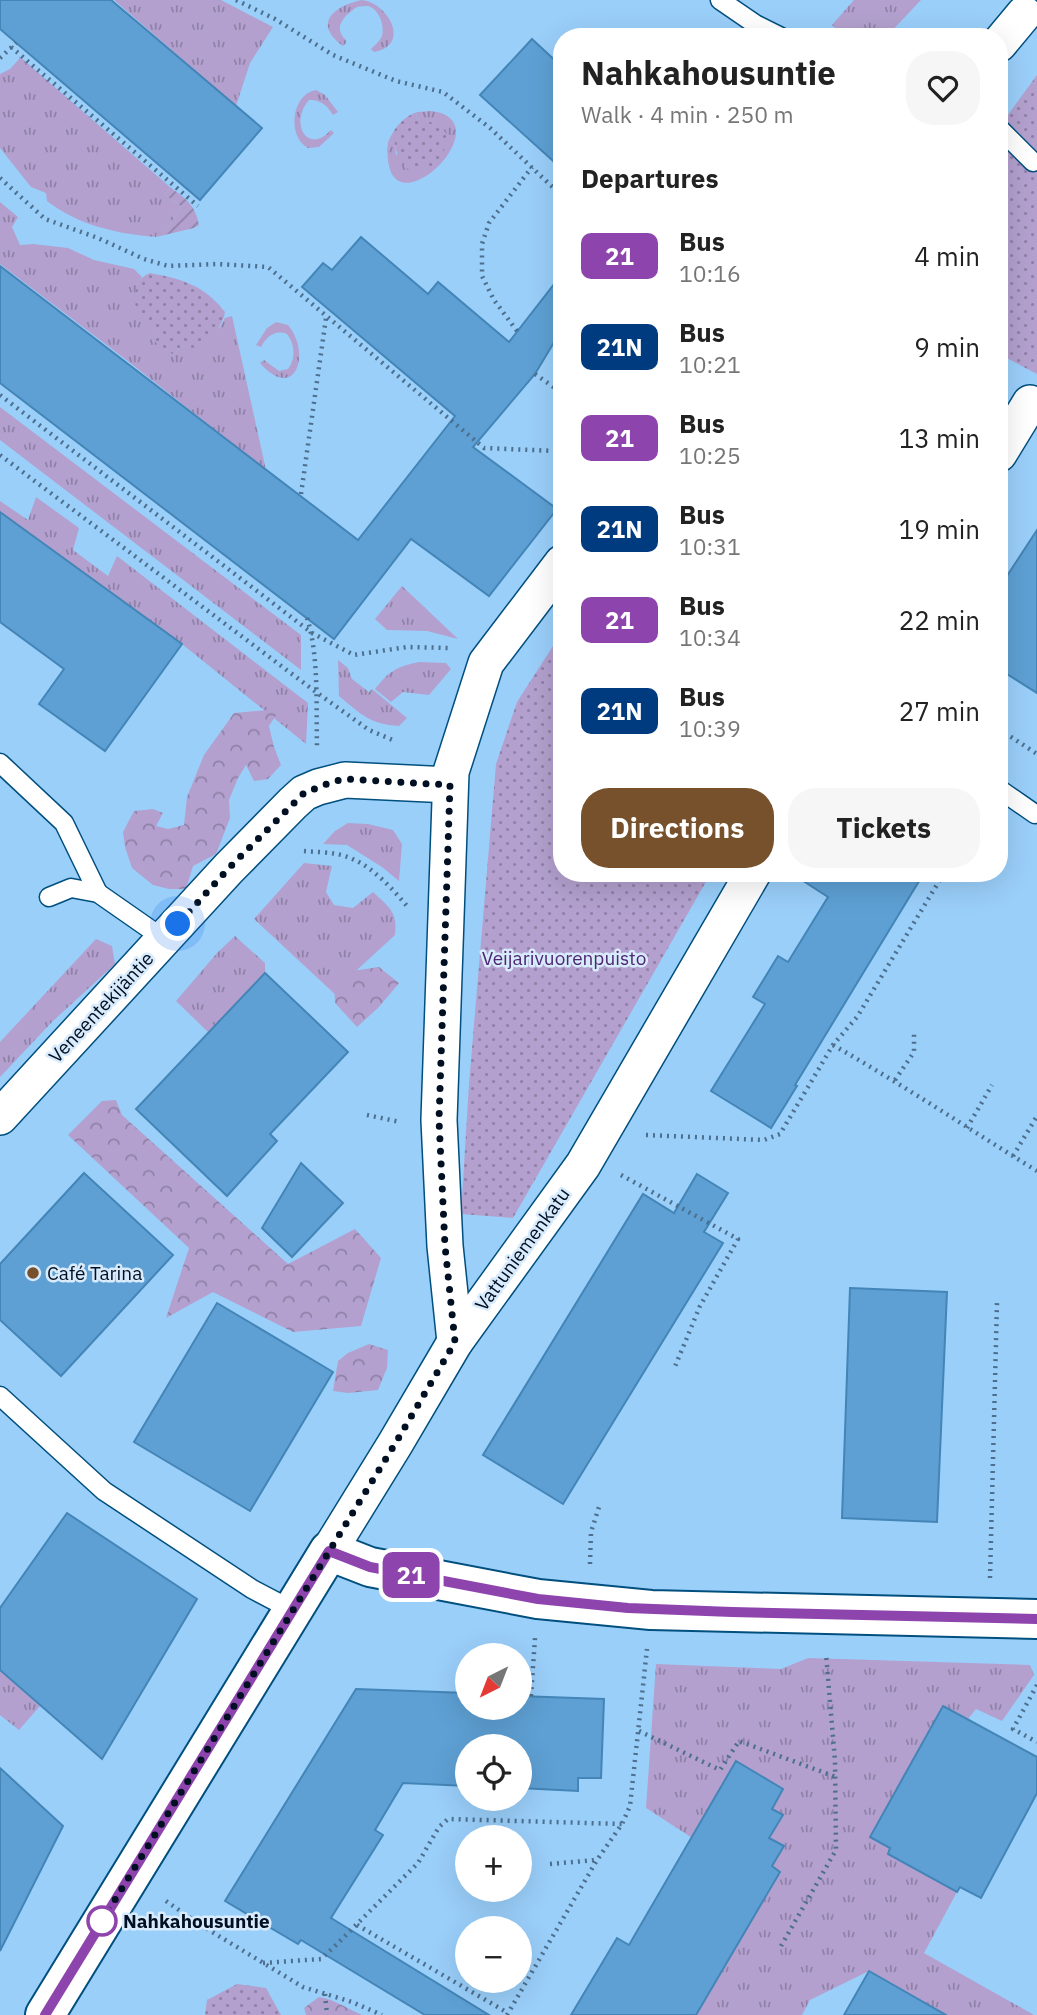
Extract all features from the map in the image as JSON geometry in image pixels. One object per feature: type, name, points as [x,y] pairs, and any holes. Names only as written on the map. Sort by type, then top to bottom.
[{"type":"street","points":[[1008,33],[1024,14]]},
{"type":"street","points":[[1008,439],[1030,403]]},
{"type":"street","points":[[455,1342],[445,1246],[439,1120],[451,778],[486,663],[553,575]]},
{"type":"street","name":"Veneentekijäntie","points":[[0,1117],[229,868],[304,793],[345,779],[451,778]]},
{"type":"street","name":"Vattuniemenkatu","points":[[45,2015],[455,1342],[583,1166],[748,882]]},
{"type":"street","points":[[329,1551],[370,1567],[538,1599],[651,1610],[1037,1619]]},
{"type":"lane","points":[[720,0],[763,28]]},
{"type":"lane","points":[[1008,137],[1033,162]]},
{"type":"lane","points":[[0,763],[64,823],[98,893]]},
{"type":"lane","points":[[1008,795],[1035,814]]},
{"type":"lane","points":[[49,897],[71,888],[98,893],[164,940]]},
{"type":"lane","points":[[0,1396],[104,1491],[252,1589],[292,1610]]},
{"type":"path","points":[[236,0],[275,19],[333,55],[396,81],[443,92],[489,128],[553,188]]},
{"type":"path","points":[[0,58],[13,45],[198,206]]},
{"type":"path","points":[[517,331],[494,300],[482,276],[482,244],[489,222],[532,167]]},
{"type":"path","points":[[0,178],[44,219],[98,238],[144,259],[168,266],[217,264],[268,267],[326,318],[405,379],[484,449],[553,453]]},
{"type":"path","points":[[301,494],[326,318]]},
{"type":"path","points":[[535,374],[553,387]]},
{"type":"path","points":[[0,395],[312,633],[354,655],[407,647],[452,648],[486,663]]},
{"type":"path","points":[[0,455],[232,631],[369,730],[412,748],[451,778]]},
{"type":"path","points":[[307,618],[312,633],[316,692],[317,787]]},
{"type":"path","points":[[1008,735],[1037,754]]},
{"type":"path","points":[[304,851],[338,854],[366,866],[389,885],[412,912]]},
{"type":"path","points":[[644,1135],[764,1140],[780,1133],[833,1045],[857,1017],[939,882]]},
{"type":"path","points":[[895,1080],[914,1052],[914,1030]]},
{"type":"path","points":[[833,1045],[895,1080],[1037,1171]]},
{"type":"path","points":[[967,1128],[992,1085]]},
{"type":"path","points":[[367,1115],[401,1122]]},
{"type":"path","points":[[1013,1156],[1037,1116]]},
{"type":"path","points":[[614,1170],[738,1238],[701,1306],[674,1369]]},
{"type":"path","points":[[989,1618],[997,1303]]},
{"type":"path","points":[[590,1569],[591,1532],[599,1507]]},
{"type":"path","points":[[532,1682],[538,1599]]},
{"type":"path","points":[[357,1925],[508,2014],[597,1860],[622,1824],[630,1806],[651,1610]]},
{"type":"path","points":[[781,1946],[836,1850],[836,1777],[826,1662],[825,1614]]},
{"type":"path","points":[[1037,1685],[1013,1728],[1037,1742]]},
{"type":"path","points":[[639,1731],[720,1770],[738,1741],[836,1777]]},
{"type":"path","points":[[263,1963],[321,1959],[418,1863],[439,1827],[448,1819],[622,1824]]},
{"type":"path","points":[[550,1864],[597,1860]]},
{"type":"path","points":[[166,1901],[199,1924],[303,1986],[382,2015]]},
{"type":"path","points":[[325,1994],[327,2015]]},
{"type":"green space","points":[[114,0],[221,0],[273,27],[250,63],[236,106]]},
{"type":"green space","points":[[362,0],[380,8],[392,24],[392,41],[385,48],[374,52],[371,49],[381,38],[383,28],[378,14],[368,6],[357,7],[342,22],[340,30],[346,40],[343,46],[329,30],[330,17],[336,11]]},
{"type":"green space","points":[[854,0],[921,0],[895,28],[835,28],[832,25]]},
{"type":"green space","points":[[19,56],[170,187],[165,195],[181,206],[169,226],[158,232],[156,237],[98,227],[59,209],[47,201],[46,193],[31,187],[0,148],[0,74],[10,69]]},
{"type":"green space","points":[[1037,75],[1037,374],[1008,359],[1008,115]]},
{"type":"green space","points":[[316,90],[325,95],[338,112],[333,115],[323,104],[309,100],[301,118],[304,133],[308,138],[315,139],[331,130],[334,133],[319,147],[308,148],[301,143],[297,135],[295,116],[301,99]]},
{"type":"green space","points":[[432,111],[452,120],[456,135],[449,153],[435,169],[418,180],[402,182],[390,171],[388,142],[395,143],[396,155],[434,123],[416,119],[417,112]]},
{"type":"green space","points":[[417,112],[416,119],[435,124],[448,136],[439,159],[422,171],[405,167],[395,143],[388,142],[399,124]]},
{"type":"green space","points":[[170,187],[192,207],[199,225],[156,237],[157,232],[169,226],[181,206],[165,195]]},
{"type":"green space","points":[[0,202],[18,217],[12,227],[20,245],[68,248],[94,260],[134,269],[142,277],[137,285],[158,329],[152,339],[174,355],[182,345],[194,348],[220,327],[225,318],[232,316],[266,470],[0,264]]},
{"type":"green space","points":[[150,273],[200,289],[225,312],[209,340],[194,348],[182,345],[174,355],[151,339],[158,329],[143,317],[135,304],[138,282]]},
{"type":"green space","points":[[276,322],[288,325],[299,349],[296,370],[291,376],[283,378],[272,374],[260,363],[264,360],[279,371],[288,369],[294,352],[287,334],[275,333],[268,337],[261,347],[256,345],[267,328]]},
{"type":"green space","points":[[0,407],[301,635],[301,670],[0,440]]},
{"type":"green space","points":[[36,497],[79,528],[73,550],[108,576],[117,556],[308,703],[306,744],[182,644],[0,512],[0,501],[28,520]]},
{"type":"green space","points":[[402,586],[458,639],[427,631],[387,630],[375,619]]},
{"type":"green space","name":"Veijarivuorenpuisto","points":[[553,646],[553,882],[706,882],[513,1218],[461,1214],[469,1084],[496,764],[517,702]]},
{"type":"green space","points":[[338,660],[348,668],[352,679],[369,692],[372,689],[407,718],[399,726],[380,723],[353,708],[339,696]]},
{"type":"green space","points":[[419,662],[446,663],[451,669],[429,695],[403,692],[391,702],[375,689],[394,671]]},
{"type":"green space","points":[[280,709],[269,726],[281,765],[268,779],[254,781],[246,765],[229,800],[230,818],[216,854],[193,866],[186,889],[153,885],[132,868],[123,832],[134,811],[153,809],[163,813],[156,826],[168,829],[184,825],[187,797],[204,755],[234,713]]},
{"type":"green space","points":[[348,823],[393,830],[402,844],[399,881],[347,845],[323,844],[335,831]]},
{"type":"green space","points":[[304,863],[332,866],[326,892],[334,905],[353,908],[373,892],[394,915],[395,935],[358,969],[338,997],[254,919]]},
{"type":"green space","points":[[235,936],[265,963],[265,973],[209,1033],[176,1001]]},
{"type":"green space","points":[[96,939],[112,946],[115,964],[52,1022],[0,1077],[0,1042]]},
{"type":"green space","points":[[379,967],[399,983],[379,1007],[357,1027],[335,1003],[334,980],[345,972]]},
{"type":"green space","points":[[116,1100],[122,1115],[288,1264],[355,1229],[381,1258],[361,1326],[293,1332],[213,1292],[166,1318],[189,1248],[68,1135],[102,1101]]},
{"type":"green space","points":[[369,1344],[388,1350],[387,1368],[378,1390],[348,1393],[333,1391],[338,1361],[348,1353]]},
{"type":"green space","points":[[808,1658],[1030,1665],[1034,1675],[1002,1721],[976,1709],[968,1719],[943,1706],[870,1837],[890,1848],[888,1854],[957,1892],[924,1953],[1034,2015],[946,2015],[869,1971],[810,2000],[802,2015],[696,2015],[780,1872],[772,1866],[783,1846],[769,1838],[782,1816],[772,1809],[783,1789],[736,1761],[703,1817],[703,1845],[646,1808],[656,1664],[781,1669]]},
{"type":"green space","points":[[0,1670],[40,1706],[19,1730],[0,1715]]},
{"type":"green space","points":[[237,1984],[266,1988],[281,2015],[205,2015],[207,2000]]},
{"type":"green space","points":[[319,1997],[362,2015],[306,2015],[304,2008]]},
{"type":"building","points":[[0,0],[111,0],[262,128],[200,200],[0,29]]},
{"type":"building","points":[[532,39],[553,59],[553,161],[480,95]]},
{"type":"building","points":[[361,237],[428,294],[438,282],[509,342],[553,286],[553,344],[535,374],[473,447],[553,506],[553,514],[489,596],[411,539],[334,639],[0,383],[0,266],[358,540],[455,416],[302,287],[323,263],[332,270]]},
{"type":"building","points":[[0,512],[182,644],[105,751],[39,704],[64,669],[0,622]]},
{"type":"building","points":[[1037,530],[1037,693],[1008,675],[1008,574]]},
{"type":"building","points":[[805,882],[919,882],[771,1128],[711,1091],[765,1004],[753,997],[778,956],[788,962],[828,897]]},
{"type":"building","points":[[265,973],[348,1052],[270,1134],[277,1141],[227,1196],[136,1109]]},
{"type":"building","points":[[301,1163],[343,1203],[292,1257],[262,1228]]},
{"type":"building","points":[[84,1173],[173,1255],[61,1376],[0,1320],[0,1264]]},
{"type":"building","points":[[697,1174],[728,1193],[704,1232],[723,1243],[563,1504],[483,1455],[643,1194],[674,1213]]},
{"type":"building","points":[[850,1288],[947,1292],[937,1522],[842,1518]]},
{"type":"building","points":[[217,1303],[333,1372],[250,1511],[134,1442]]},
{"type":"building","points":[[67,1513],[197,1599],[102,1759],[0,1670],[0,1608]]},
{"type":"building","points":[[356,1689],[455,1693],[455,1720],[532,1720],[532,1696],[604,1699],[601,1778],[578,1778],[578,1791],[532,1789],[532,1734],[455,1734],[455,1785],[403,1783],[375,1830],[383,1835],[331,1918],[489,2015],[425,2015],[301,1940],[298,1944],[225,1901]]},
{"type":"building","points":[[943,1706],[1037,1757],[1037,1793],[981,1898],[960,1887],[957,1892],[888,1854],[890,1848],[870,1837]]},
{"type":"building","points":[[736,1761],[783,1789],[772,1809],[783,1815],[769,1838],[784,1846],[772,1866],[780,1872],[696,2015],[571,2015],[617,1938],[629,1945]]},
{"type":"building","points":[[0,1768],[63,1826],[0,1951]]},
{"type":"building","points":[[869,1971],[946,2015],[844,2015]]},
{"type":"bus line","name":"21","points":[[45,2015],[329,1551],[370,1567],[538,1599],[628,1608],[1037,1619]]},
{"type":"place","name":"Café Tarina","points":[[33,1273]]},
{"type":"place","name":"Nahkahousuntie","points":[[102,1921]]},
{"type":"route","points":[[102,1921],[455,1342],[445,1246],[439,1120],[450,785],[345,779],[304,793],[178,924]]}]
